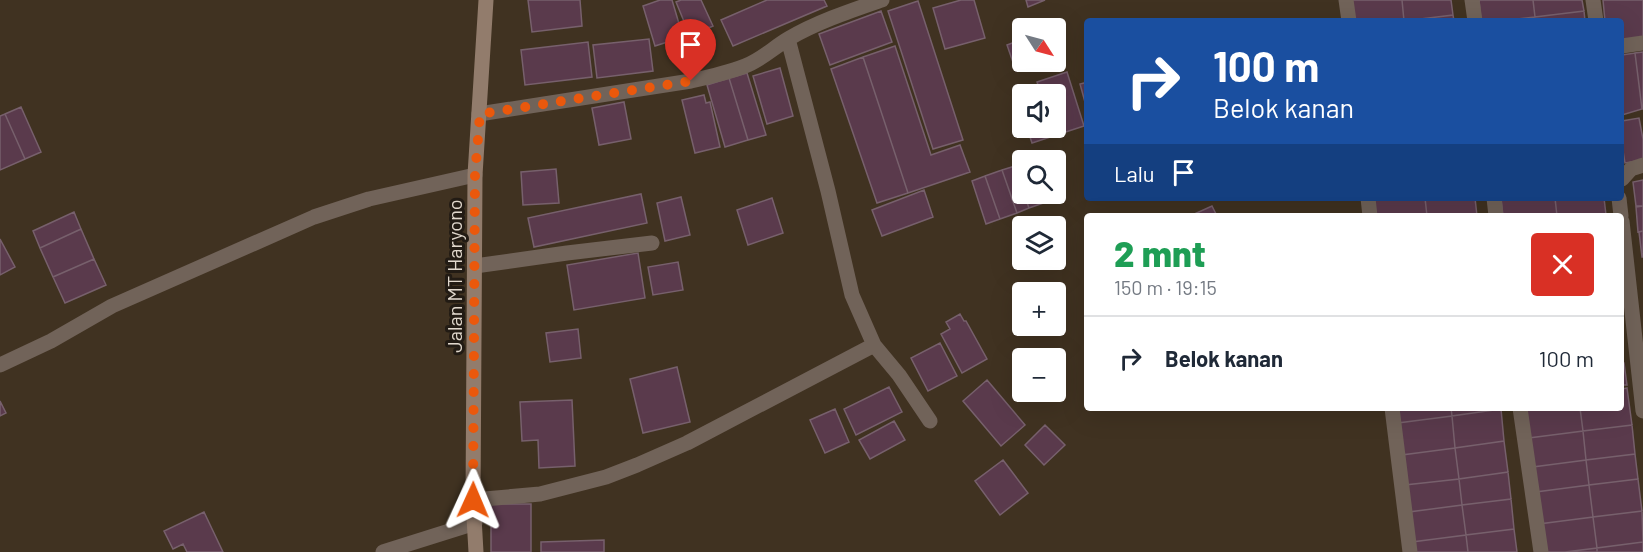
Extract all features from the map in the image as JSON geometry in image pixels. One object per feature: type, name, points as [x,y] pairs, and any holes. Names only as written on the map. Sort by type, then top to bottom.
[{"type":"main road","name":"Jalan MT Haryono","points":[[476,552],[473,500],[475,175],[486,0]]},
{"type":"street","points":[[480,114],[711,76],[745,66],[762,58],[788,39],[844,13],[882,0]]},
{"type":"street","points":[[1346,0],[1349,18]]},
{"type":"street","points":[[1472,0],[1475,18]]},
{"type":"street","points":[[1593,0],[1596,18]]},
{"type":"street","points":[[788,39],[828,190],[852,295],[874,345],[899,375],[930,421]]},
{"type":"street","points":[[1624,46],[1643,43]]},
{"type":"street","points":[[1624,177],[1631,169],[1643,165]]},
{"type":"street","points":[[0,365],[51,341],[112,306],[314,217],[369,200],[475,175]]},
{"type":"street","points":[[1624,240],[1643,411]]},
{"type":"street","points":[[475,267],[652,243]]},
{"type":"street","points":[[473,500],[540,494],[606,477],[687,443],[874,345]]},
{"type":"street","points":[[1392,411],[1410,552]]},
{"type":"street","points":[[1520,411],[1541,552]]},
{"type":"street","points":[[383,552],[475,523]]},
{"type":"building","points":[[528,0],[580,0],[582,26],[532,32]]},
{"type":"building","points":[[660,0],[672,0],[683,37],[655,46],[643,6]]},
{"type":"building","points":[[701,0],[713,26],[690,36],[676,2]]},
{"type":"building","points":[[767,0],[824,0],[827,6],[733,46],[721,20]]},
{"type":"building","points":[[961,0],[974,0],[985,38],[945,49],[933,8]]},
{"type":"building","points":[[1026,0],[1045,0],[1028,7]]},
{"type":"building","points":[[1352,0],[1402,0],[1404,18],[1351,18]]},
{"type":"building","points":[[1402,0],[1451,0],[1453,15],[1404,18]]},
{"type":"building","points":[[1479,0],[1533,0],[1535,17],[1481,18]]},
{"type":"building","points":[[1533,0],[1582,0],[1584,11],[1535,17]]},
{"type":"building","points":[[1603,0],[1643,0],[1643,38],[1624,41],[1624,18],[1605,18]]},
{"type":"building","points":[[918,1],[963,140],[933,149],[888,11]]},
{"type":"building","points":[[881,11],[892,42],[830,65],[819,34]]},
{"type":"building","points":[[1584,11],[1585,18],[1535,18]]},
{"type":"building","points":[[1453,15],[1454,18],[1428,18]]},
{"type":"building","points":[[649,39],[653,71],[597,78],[593,45]]},
{"type":"building","points":[[588,42],[592,77],[525,85],[521,50]]},
{"type":"building","points":[[1012,43],[1012,59],[1007,45]]},
{"type":"building","points":[[895,46],[931,155],[960,145],[970,172],[908,193],[863,57]]},
{"type":"building","points":[[1643,52],[1643,109],[1642,109],[1635,53]]},
{"type":"building","points":[[1635,53],[1642,109],[1624,114],[1624,55]]},
{"type":"building","points":[[863,57],[908,193],[877,203],[831,69]]},
{"type":"building","points":[[780,68],[793,116],[767,124],[753,76]]},
{"type":"building","points":[[1067,72],[1084,126],[1066,132],[1066,84],[1038,84],[1037,82]]},
{"type":"building","points":[[747,73],[766,135],[748,140],[729,78]]},
{"type":"building","points":[[729,78],[748,140],[725,147],[707,85]]},
{"type":"building","points":[[1084,83],[1084,98],[1080,84]]},
{"type":"building","points":[[704,95],[706,103],[710,102],[720,147],[695,153],[682,100]]},
{"type":"building","points":[[624,102],[631,139],[599,145],[592,108]]},
{"type":"building","points":[[21,107],[41,152],[25,159],[5,114]]},
{"type":"building","points":[[5,114],[25,159],[0,170],[0,116]]},
{"type":"building","points":[[1639,118],[1643,139],[1643,160],[1625,163],[1624,121]]},
{"type":"building","points":[[1030,138],[1047,138],[1032,143]]},
{"type":"building","points":[[1012,167],[1012,199],[1002,170]]},
{"type":"building","points":[[556,169],[559,203],[523,205],[521,172]]},
{"type":"building","points":[[1002,170],[1017,213],[1000,219],[985,176]]},
{"type":"building","points":[[985,176],[1000,219],[986,224],[972,181]]},
{"type":"building","points":[[1643,180],[1643,206],[1636,206],[1633,182]]},
{"type":"building","points":[[924,190],[933,217],[882,236],[872,210]]},
{"type":"building","points":[[641,194],[647,223],[534,247],[528,218]]},
{"type":"building","points":[[681,197],[690,235],[665,241],[657,203]]},
{"type":"building","points":[[772,198],[783,233],[748,245],[737,210]]},
{"type":"building","points":[[1371,201],[1425,201],[1427,213],[1373,213]]},
{"type":"building","points":[[1425,201],[1475,201],[1477,213],[1427,213]]},
{"type":"building","points":[[1501,201],[1555,201],[1557,213],[1503,213]]},
{"type":"building","points":[[1555,201],[1604,201],[1606,213],[1557,213]]},
{"type":"building","points":[[1014,204],[1028,204],[1029,208],[1017,213]]},
{"type":"building","points":[[1028,204],[1040,204],[1029,208]]},
{"type":"building","points":[[1212,206],[1216,213],[1197,213]]},
{"type":"building","points":[[1643,206],[1643,231],[1638,232],[1636,207]]},
{"type":"building","points":[[74,212],[81,229],[40,248],[33,231]]},
{"type":"building","points":[[81,229],[94,259],[53,277],[40,248]]},
{"type":"building","points":[[1643,231],[1643,257],[1642,257],[1639,232]]},
{"type":"building","points":[[0,239],[15,267],[0,275]]},
{"type":"building","points":[[638,253],[645,298],[574,310],[567,265]]},
{"type":"building","points":[[94,259],[106,285],[65,303],[53,277]]},
{"type":"building","points":[[678,262],[683,290],[653,295],[648,267]]},
{"type":"building","points":[[960,314],[987,359],[962,373],[941,334],[950,329],[946,322]]},
{"type":"building","points":[[578,329],[581,358],[550,362],[546,333]]},
{"type":"building","points":[[940,343],[957,376],[928,391],[911,358]]},
{"type":"building","points":[[1624,363],[1627,385],[1624,385]]},
{"type":"building","points":[[677,367],[690,422],[643,433],[630,379]]},
{"type":"building","points":[[987,380],[1025,425],[1001,446],[963,401]]},
{"type":"building","points":[[889,387],[902,412],[856,435],[844,409]]},
{"type":"building","points":[[1627,388],[1632,425],[1583,431],[1580,411],[1624,411],[1624,389]]},
{"type":"building","points":[[572,400],[575,466],[539,468],[538,440],[522,441],[520,402]]},
{"type":"building","points":[[0,401],[6,413],[0,416]]},
{"type":"building","points":[[835,409],[849,442],[825,453],[810,420]]},
{"type":"building","points":[[1396,411],[1451,411],[1452,416],[1398,423]]},
{"type":"building","points":[[1451,411],[1487,411],[1452,416]]},
{"type":"building","points":[[1501,411],[1504,441],[1455,448],[1452,416]]},
{"type":"building","points":[[1526,411],[1580,411],[1583,431],[1529,438]]},
{"type":"building","points":[[1452,416],[1455,448],[1402,455],[1398,423]]},
{"type":"building","points":[[894,421],[905,440],[870,459],[859,440]]},
{"type":"building","points":[[1045,425],[1065,445],[1044,465],[1025,445]]},
{"type":"building","points":[[1632,425],[1635,454],[1586,460],[1583,431]]},
{"type":"building","points":[[1583,431],[1586,460],[1533,467],[1529,438]]},
{"type":"building","points":[[1504,441],[1508,472],[1459,479],[1455,448]]},
{"type":"building","points":[[1455,448],[1459,479],[1405,485],[1402,455]]},
{"type":"building","points":[[1635,454],[1638,479],[1589,485],[1586,460]]},
{"type":"building","points":[[1003,460],[1028,493],[1000,515],[975,481]]},
{"type":"building","points":[[1586,460],[1589,485],[1536,492],[1533,467]]},
{"type":"building","points":[[1508,472],[1511,499],[1462,505],[1459,479]]},
{"type":"building","points":[[1459,479],[1462,505],[1409,512],[1405,485]]},
{"type":"building","points":[[1638,479],[1642,511],[1593,517],[1589,485]]},
{"type":"building","points":[[1589,485],[1593,517],[1539,524],[1536,492]]},
{"type":"building","points":[[1511,499],[1514,529],[1466,535],[1462,505]]},
{"type":"building","points":[[491,504],[531,504],[531,552],[491,552]]},
{"type":"building","points":[[1462,505],[1466,535],[1412,542],[1409,512]]},
{"type":"building","points":[[1642,511],[1643,542],[1597,548],[1593,517]]},
{"type":"building","points":[[204,512],[223,552],[187,552],[183,544],[173,549],[164,531]]},
{"type":"building","points":[[1593,517],[1597,548],[1543,552],[1539,524]]},
{"type":"building","points":[[1514,529],[1517,552],[1468,552],[1466,535]]},
{"type":"building","points":[[1466,535],[1468,552],[1413,552],[1412,542]]},
{"type":"building","points":[[604,540],[604,552],[541,552],[541,542]]},
{"type":"building","points":[[1643,542],[1643,552],[1597,552],[1597,548]]},
{"type":"building","points":[[1597,548],[1597,552],[1565,552]]},
{"type":"route","points":[[473,500],[475,175],[480,114],[691,81]]}]
